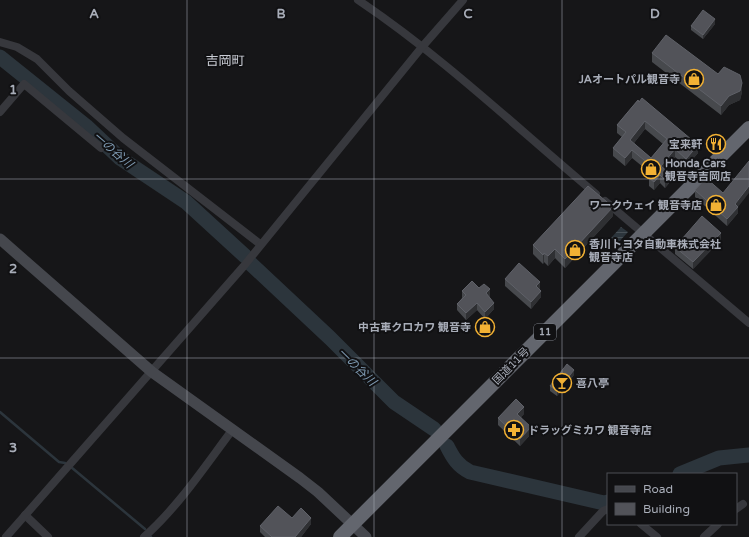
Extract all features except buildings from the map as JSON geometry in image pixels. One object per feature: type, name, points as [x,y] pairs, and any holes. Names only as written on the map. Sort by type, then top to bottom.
[{"type":"highway","name":"国道11号","points":[[340,537],[749,128]]},
{"type":"street","points":[[358,0],[422,47],[493,104],[643,234],[749,323]]},
{"type":"street","points":[[6,537],[243,268],[260,244],[422,47],[463,0]]},
{"type":"street","points":[[0,42],[17,47],[37,59],[69,91],[123,138],[260,244]]},
{"type":"street","points":[[0,112],[24,84],[101,148]]},
{"type":"street","points":[[0,239],[152,372],[233,429],[318,492],[366,537]]},
{"type":"street","points":[[144,537],[160,523],[176,505],[233,429]]},
{"type":"street","points":[[579,537],[603,511],[607,509]]},
{"type":"street","points":[[25,515],[48,537]]},
{"type":"street","points":[[642,525],[657,537]]},
{"type":"street","points":[[704,537],[717,525]]},
{"type":"shaded area","points":[[621,227],[628,232],[617,244],[611,238]]},
{"type":"waterway","name":"一の谷川","points":[[0,57],[86,126],[120,158],[186,202],[245,256]]},
{"type":"waterway","name":"一の谷川","points":[[251,264],[330,338],[394,402],[434,429]]},
{"type":"waterway","points":[[0,412],[59,462],[65,463]]},
{"type":"waterway","name":"一の谷川","points":[[447,446],[456,461],[470,472],[604,503],[607,502]]},
{"type":"waterway","name":"一の谷川","points":[[682,473],[719,458],[749,455]]},
{"type":"waterway","points":[[71,467],[145,529]]},
{"type":"place","name":"JAオートパル観音寺","points":[[694,79]]},
{"type":"place","name":"宝来軒","points":[[716,144]]},
{"type":"place","name":"Honda Cars 観音寺吉岡店","points":[[651,169]]},
{"type":"place","name":"ワークウェイ 観音寺店","points":[[716,205]]},
{"type":"place","name":"香川トヨタ自動車株式会社 観音寺店","points":[[575,250]]},
{"type":"place","name":"中古車クロカワ 観音寺","points":[[485,327]]},
{"type":"place","name":"喜八亭","points":[[562,383]]},
{"type":"place","name":"ドラッグミカワ 観音寺店","points":[[514,430]]},
{"type":"district","name":"吉岡町","points":[[225,61]]}]
